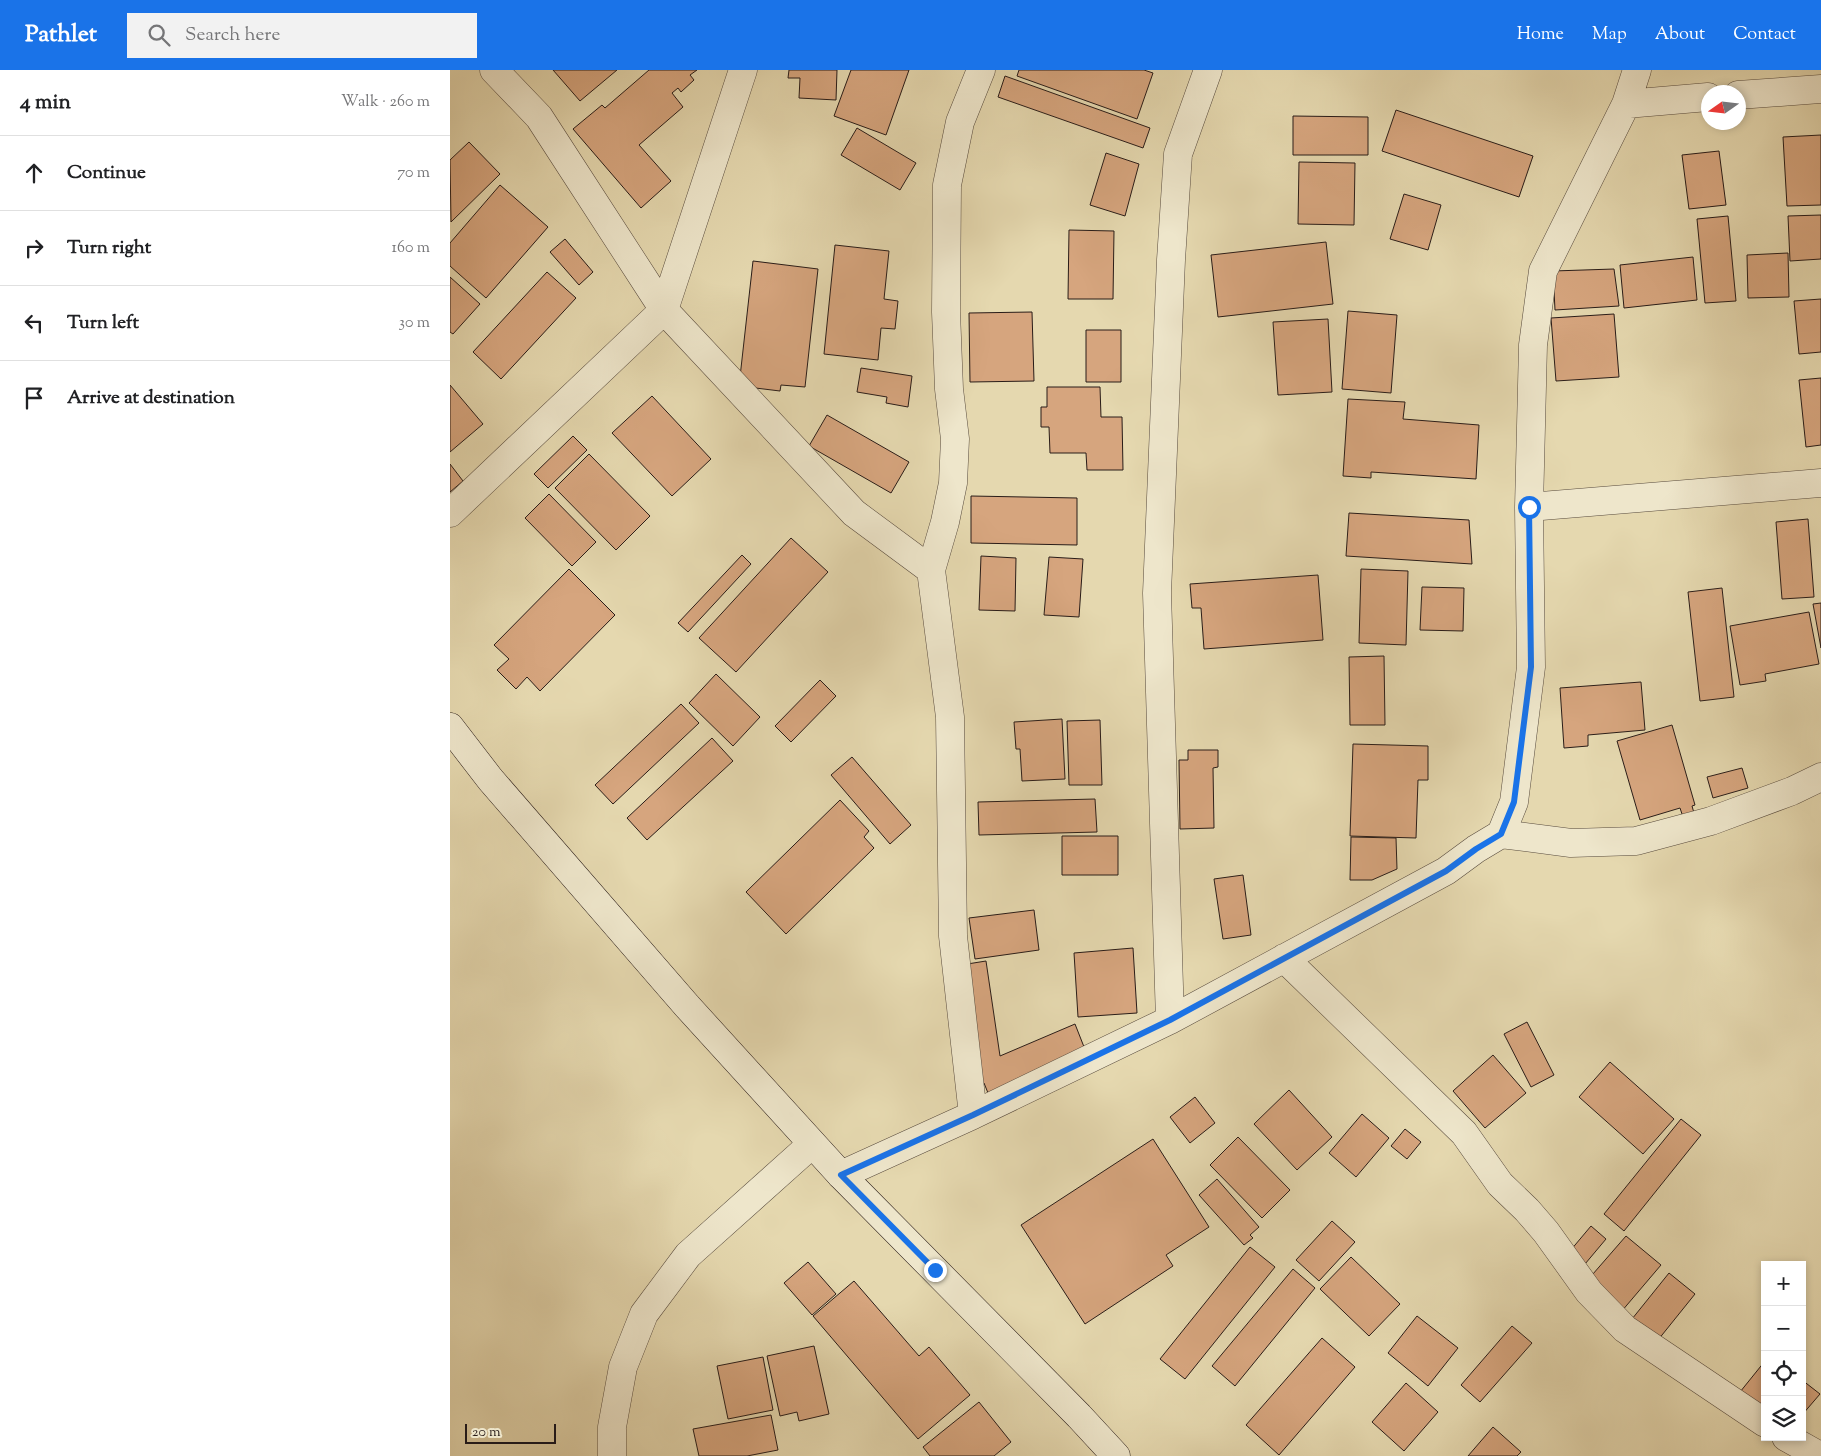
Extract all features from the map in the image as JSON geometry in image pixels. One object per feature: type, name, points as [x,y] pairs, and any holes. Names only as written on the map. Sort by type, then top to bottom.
[{"type":"street","points":[[494,70],[539,117],[664,310],[854,513],[931,570]]},
{"type":"street","points":[[450,513],[664,310],[743,70]]},
{"type":"street","points":[[973,1115],[953,936],[950,717],[931,570],[945,522],[953,483],[955,439],[949,389],[946,312],[947,185],[960,122],[982,70]]},
{"type":"street","points":[[1170,1020],[1156,593],[1171,260],[1178,154],[1208,70]]},
{"type":"street","points":[[841,1175],[973,1115],[1170,1020],[1446,871],[1476,849],[1501,834],[1514,802],[1531,667],[1529,507],[1533,345],[1543,271],[1626,104],[1637,70]]},
{"type":"street","points":[[1746,94],[1821,88]]},
{"type":"street","points":[[1626,104],[1701,99]]},
{"type":"street","points":[[1529,507],[1821,483]]},
{"type":"street","points":[[450,727],[490,779],[680,999],[812,1144],[1116,1456]]},
{"type":"street","points":[[1501,834],[1571,843],[1636,841],[1711,821],[1792,791],[1821,777]]},
{"type":"street","points":[[1284,958],[1464,1133],[1500,1184],[1527,1210],[1546,1232],[1589,1292],[1625,1329],[1761,1420]]},
{"type":"street","points":[[612,1456],[612,1426],[623,1367],[644,1314],[688,1255],[812,1144]]},
{"type":"street","points":[[1793,1441],[1820,1456]]},
{"type":"building","points":[[553,70],[617,70],[580,101]]},
{"type":"building","points":[[649,70],[697,70],[690,75],[694,80],[681,92],[678,88],[672,93],[683,107],[639,145],[671,181],[641,208],[573,129],[602,105],[605,108]]},
{"type":"building","points":[[789,70],[837,70],[836,100],[799,98],[800,78],[788,78]]},
{"type":"building","points":[[851,70],[909,70],[886,135],[834,116]]},
{"type":"building","points":[[1019,70],[1144,70],[1153,73],[1137,119],[1017,76]]},
{"type":"building","points":[[1005,76],[1150,128],[1143,148],[998,97]]},
{"type":"building","points":[[1396,110],[1533,156],[1519,197],[1382,151]]},
{"type":"building","points":[[1293,116],[1368,117],[1368,155],[1293,155]]},
{"type":"building","points":[[857,128],[916,163],[900,190],[841,155]]},
{"type":"building","points":[[1821,135],[1821,205],[1787,206],[1783,137]]},
{"type":"building","points":[[469,142],[500,174],[451,222],[450,160]]},
{"type":"building","points":[[1719,151],[1726,205],[1689,209],[1682,155]]},
{"type":"building","points":[[1106,153],[1139,164],[1125,216],[1090,205]]},
{"type":"building","points":[[1299,162],[1355,163],[1354,225],[1298,224]]},
{"type":"building","points":[[500,185],[548,227],[486,298],[450,266],[450,243]]},
{"type":"building","points":[[1404,194],[1441,205],[1428,250],[1390,239]]},
{"type":"building","points":[[1821,215],[1821,259],[1790,261],[1788,216]]},
{"type":"building","points":[[1728,216],[1736,301],[1705,303],[1697,219]]},
{"type":"building","points":[[1069,230],[1114,231],[1113,299],[1068,299]]},
{"type":"building","points":[[565,239],[593,272],[579,285],[550,252]]},
{"type":"building","points":[[1326,242],[1333,304],[1218,317],[1211,255]]},
{"type":"building","points":[[835,245],[889,251],[884,299],[898,301],[895,329],[881,328],[878,360],[824,354]]},
{"type":"building","points":[[1788,253],[1789,297],[1748,298],[1747,255]]},
{"type":"building","points":[[1693,257],[1697,300],[1624,308],[1620,265]]},
{"type":"building","points":[[753,261],[818,269],[805,387],[781,385],[780,391],[739,386]]},
{"type":"building","points":[[1614,269],[1619,306],[1555,310],[1553,271]]},
{"type":"building","points":[[547,272],[576,298],[501,379],[473,352]]},
{"type":"building","points":[[450,277],[480,304],[453,334],[450,332]]},
{"type":"building","points":[[1821,299],[1821,352],[1799,354],[1794,301]]},
{"type":"building","points":[[1348,311],[1397,315],[1391,393],[1342,389]]},
{"type":"building","points":[[1032,312],[1034,381],[970,382],[969,313]]},
{"type":"building","points":[[1614,314],[1619,377],[1556,381],[1551,318]]},
{"type":"building","points":[[1328,319],[1332,392],[1278,395],[1273,322]]},
{"type":"building","points":[[1086,330],[1121,330],[1121,382],[1086,382]]},
{"type":"building","points":[[861,368],[912,376],[908,407],[886,403],[887,397],[857,392]]},
{"type":"building","points":[[1821,378],[1821,445],[1806,447],[1799,380]]},
{"type":"building","points":[[450,385],[483,424],[450,452]]},
{"type":"building","points":[[1047,387],[1100,387],[1101,417],[1122,417],[1123,470],[1087,470],[1086,453],[1050,453],[1049,427],[1041,427],[1041,407],[1047,407]]},
{"type":"building","points":[[652,396],[711,459],[672,496],[612,433]]},
{"type":"building","points":[[1348,399],[1405,402],[1403,419],[1479,425],[1476,479],[1371,472],[1371,478],[1343,476]]},
{"type":"building","points":[[827,415],[909,462],[891,493],[809,446]]},
{"type":"building","points":[[573,436],[587,450],[548,488],[534,474]]},
{"type":"building","points":[[589,454],[650,516],[616,550],[555,488]]},
{"type":"building","points":[[450,464],[463,481],[450,492]]},
{"type":"building","points":[[549,494],[596,542],[572,566],[525,518]]},
{"type":"building","points":[[971,496],[1077,498],[1077,545],[971,543]]},
{"type":"building","points":[[1349,513],[1469,520],[1472,564],[1346,556]]},
{"type":"building","points":[[1808,519],[1814,597],[1782,599],[1776,522]]},
{"type":"building","points":[[791,538],[828,572],[736,672],[699,638]]},
{"type":"building","points":[[742,555],[751,564],[688,632],[678,623]]},
{"type":"building","points":[[981,556],[1016,558],[1015,611],[979,610]]},
{"type":"building","points":[[1049,557],[1083,559],[1079,617],[1044,615]]},
{"type":"building","points":[[569,569],[615,615],[540,691],[527,677],[516,689],[497,670],[509,659],[494,645]]},
{"type":"building","points":[[1361,569],[1408,571],[1406,645],[1359,643]]},
{"type":"building","points":[[1318,575],[1323,640],[1204,649],[1201,608],[1192,608],[1190,584]]},
{"type":"building","points":[[1422,587],[1464,588],[1463,631],[1420,630]]},
{"type":"building","points":[[1722,588],[1734,697],[1700,701],[1688,592]]},
{"type":"building","points":[[1821,603],[1821,648],[1813,604]]},
{"type":"building","points":[[1809,612],[1819,664],[1765,674],[1766,681],[1740,685],[1730,626]]},
{"type":"building","points":[[1384,656],[1385,725],[1350,725],[1349,657]]},
{"type":"building","points":[[716,674],[760,717],[733,746],[689,703]]},
{"type":"building","points":[[820,680],[836,696],[791,742],[775,726]]},
{"type":"building","points":[[1641,682],[1645,730],[1588,735],[1588,746],[1564,748],[1560,688]]},
{"type":"building","points":[[681,704],[699,723],[613,804],[595,785]]},
{"type":"building","points":[[1062,719],[1065,779],[1022,781],[1020,749],[1016,749],[1014,722]]},
{"type":"building","points":[[1100,720],[1102,785],[1069,785],[1067,721]]},
{"type":"building","points":[[1672,725],[1695,805],[1692,806],[1696,820],[1685,823],[1680,808],[1640,820],[1617,741]]},
{"type":"building","points":[[712,738],[733,761],[647,840],[627,818]]},
{"type":"building","points":[[1353,744],[1428,746],[1428,780],[1418,780],[1416,838],[1350,836]]},
{"type":"building","points":[[1188,750],[1218,750],[1218,767],[1213,768],[1214,828],[1180,829],[1179,760],[1188,760]]},
{"type":"building","points":[[852,757],[911,825],[890,844],[831,775]]},
{"type":"building","points":[[1742,768],[1748,788],[1713,798],[1707,777]]},
{"type":"building","points":[[1095,799],[1097,832],[979,835],[978,802]]},
{"type":"building","points":[[840,800],[869,831],[864,837],[874,848],[786,934],[746,892]]},
{"type":"building","points":[[1062,836],[1118,836],[1118,875],[1062,875]]},
{"type":"building","points":[[1351,837],[1396,838],[1397,869],[1372,880],[1350,880]]},
{"type":"building","points":[[1243,875],[1251,935],[1223,939],[1214,879]]},
{"type":"building","points":[[1034,910],[1039,950],[975,959],[969,918]]},
{"type":"building","points":[[1133,948],[1137,1013],[1078,1017],[1074,953]]},
{"type":"building","points":[[986,961],[1000,1056],[1075,1024],[1086,1052],[988,1093],[984,1083],[979,1084],[961,965]]},
{"type":"building","points":[[1527,1022],[1554,1075],[1531,1087],[1504,1034]]},
{"type":"building","points":[[1493,1055],[1526,1093],[1485,1128],[1453,1091]]},
{"type":"building","points":[[1610,1062],[1674,1119],[1643,1154],[1579,1097]]},
{"type":"building","points":[[1289,1090],[1332,1137],[1297,1170],[1254,1124]]},
{"type":"building","points":[[1195,1097],[1215,1123],[1190,1143],[1170,1117]]},
{"type":"building","points":[[1362,1114],[1389,1138],[1356,1177],[1329,1153]]},
{"type":"building","points":[[1681,1119],[1701,1135],[1624,1231],[1604,1214]]},
{"type":"building","points":[[1405,1129],[1421,1142],[1407,1159],[1391,1146]]},
{"type":"building","points":[[1238,1137],[1290,1190],[1262,1218],[1210,1165]]},
{"type":"building","points":[[1153,1139],[1209,1227],[1166,1255],[1173,1266],[1085,1324],[1021,1225]]},
{"type":"building","points":[[1217,1179],[1259,1227],[1250,1235],[1253,1238],[1244,1245],[1199,1195]]},
{"type":"building","points":[[1332,1221],[1355,1242],[1319,1281],[1296,1260]]},
{"type":"building","points":[[1591,1226],[1606,1239],[1585,1264],[1570,1251]]},
{"type":"building","points":[[1626,1236],[1661,1265],[1621,1312],[1586,1282]]},
{"type":"building","points":[[1250,1247],[1275,1267],[1185,1379],[1160,1359]]},
{"type":"building","points":[[1351,1257],[1400,1304],[1369,1336],[1320,1289]]},
{"type":"building","points":[[808,1262],[836,1294],[812,1315],[784,1283]]},
{"type":"building","points":[[1293,1269],[1315,1288],[1235,1386],[1212,1366]]},
{"type":"building","points":[[1669,1273],[1695,1294],[1658,1340],[1632,1319]]},
{"type":"building","points":[[854,1281],[919,1356],[929,1347],[970,1395],[918,1439],[813,1316]]},
{"type":"building","points":[[1417,1316],[1458,1348],[1428,1386],[1388,1353]]},
{"type":"building","points":[[1512,1326],[1532,1343],[1480,1402],[1461,1385]]},
{"type":"building","points":[[1322,1338],[1355,1367],[1279,1455],[1246,1425]]},
{"type":"building","points":[[814,1346],[829,1414],[799,1421],[797,1412],[780,1416],[767,1356]]},
{"type":"building","points":[[763,1357],[773,1410],[728,1419],[717,1366]]},
{"type":"building","points":[[1761,1366],[1761,1410],[1740,1392]]},
{"type":"building","points":[[1406,1383],[1438,1412],[1404,1451],[1372,1422]]},
{"type":"building","points":[[1806,1383],[1820,1394],[1806,1410]]},
{"type":"building","points":[[979,1402],[1011,1442],[994,1456],[930,1456],[923,1447]]},
{"type":"building","points":[[771,1415],[778,1450],[747,1456],[699,1456],[693,1429]]},
{"type":"building","points":[[1493,1427],[1521,1452],[1517,1456],[1468,1456]]},
{"type":"route","points":[[935,1270],[841,1175],[973,1115],[1170,1020],[1446,871],[1476,849],[1501,834],[1514,802],[1531,667],[1529,507]]}]
